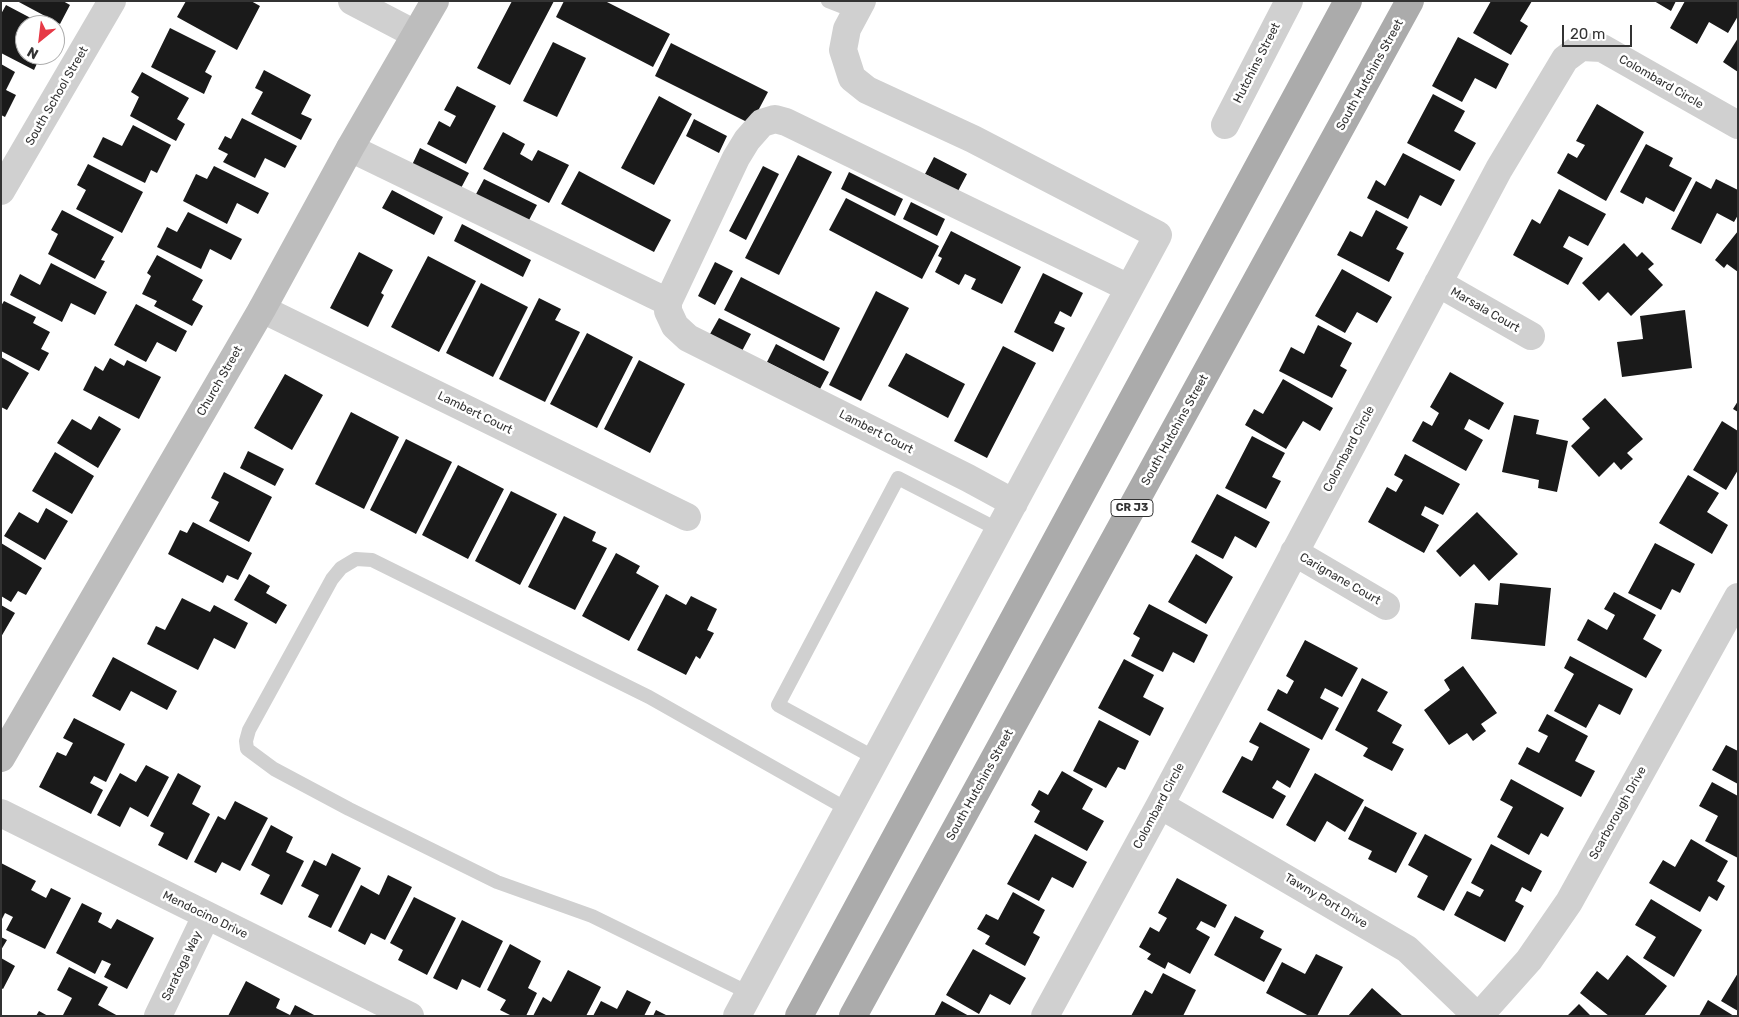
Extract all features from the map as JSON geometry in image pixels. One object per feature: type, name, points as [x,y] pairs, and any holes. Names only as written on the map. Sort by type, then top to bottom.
[{"type":"main road","points":[[799,1016],[1348,1]]},
{"type":"main road","name":"South Hutchins Street","points":[[853,1016],[1410,1]]},
{"type":"street","name":"South School Street","points":[[1,191],[112,1]]},
{"type":"street","points":[[352,1],[415,34]]},
{"type":"street","name":"Church Street","points":[[1,758],[262,309],[350,148],[435,1]]},
{"type":"street","name":"Hutchins Street","points":[[1225,124],[1289,1]]},
{"type":"street","points":[[743,1004],[1158,235],[973,139],[866,90],[852,78],[843,50],[847,29],[859,7]]},
{"type":"street","name":"Colombard Circle","points":[[1045,1016],[1160,805],[1499,169],[1565,58],[1580,47],[1602,48],[1738,125]]},
{"type":"street","points":[[350,148],[668,302],[746,140],[762,123],[775,119],[786,122],[1129,288]]},
{"type":"street","name":"Marsala Court","points":[[1438,283],[1531,336]]},
{"type":"street","name":"Lambert Court","points":[[668,302],[668,311],[675,326],[688,338],[968,478],[1014,503]]},
{"type":"street","name":"Lambert Court","points":[[262,309],[687,517]]},
{"type":"street","name":"Carignane Court","points":[[1294,552],[1386,606]]},
{"type":"street","name":"Scarborough Drive","points":[[1478,1016],[1529,960],[1569,902],[1738,597]]},
{"type":"street","name":"Tawny Port Drive","points":[[1160,805],[1408,949],[1478,1016]]},
{"type":"street","name":"Mendocino Drive","points":[[1,813],[410,1016]]},
{"type":"street","name":"Saratoga Way","points":[[158,1016],[206,916]]},
{"type":"lane","points":[[828,1],[859,7]]},
{"type":"lane","points":[[875,758],[778,705],[898,478],[999,530]]},
{"type":"lane","points":[[743,1004],[592,916],[497,882],[349,809],[274,768],[247,749],[248,730],[332,579],[341,568],[356,559],[372,560],[649,697],[847,809]]},
{"type":"building","points":[[17,1],[63,1],[70,5],[65,15],[43,15]]},
{"type":"building","points":[[186,1],[251,1],[260,6],[237,50],[177,17]]},
{"type":"building","points":[[512,1],[554,1],[510,85],[477,68]]},
{"type":"building","points":[[564,1],[605,1],[670,34],[653,67],[556,17]]},
{"type":"building","points":[[1491,1],[1532,1],[1520,21],[1528,26],[1511,55],[1473,33]]},
{"type":"building","points":[[1654,1],[1676,1],[1671,11]]},
{"type":"building","points":[[1685,1],[1738,1],[1738,16],[1728,33],[1709,22],[1697,44],[1670,28]]},
{"type":"building","points":[[6,5],[25,15],[15,15],[15,60],[1,53],[1,14]]},
{"type":"building","points":[[170,28],[216,51],[205,72],[212,76],[204,94],[151,67]]},
{"type":"building","points":[[1458,37],[1509,64],[1496,89],[1475,78],[1462,102],[1432,86]]},
{"type":"building","points":[[1738,38],[1738,72],[1723,62]]},
{"type":"building","points":[[553,42],[586,58],[557,117],[523,101]]},
{"type":"building","points":[[671,43],[768,92],[751,124],[655,76]]},
{"type":"building","points":[[1,64],[15,72],[6,90],[16,95],[5,117],[1,115]]},
{"type":"building","points":[[24,65],[36,65],[34,70]]},
{"type":"building","points":[[264,70],[311,95],[301,114],[312,119],[301,140],[251,114],[263,92],[255,88]]},
{"type":"building","points":[[142,72],[189,98],[177,119],[185,124],[176,141],[130,116],[139,97],[131,92]]},
{"type":"building","points":[[457,86],[496,106],[466,164],[427,144],[439,121],[450,127],[456,116],[444,110]]},
{"type":"building","points":[[1433,94],[1465,111],[1454,131],[1476,143],[1460,171],[1407,143]]},
{"type":"building","points":[[659,96],[692,114],[654,185],[621,168]]},
{"type":"building","points":[[1597,104],[1644,132],[1606,201],[1557,173],[1568,153],[1577,158],[1585,145],[1576,141]]},
{"type":"building","points":[[242,118],[297,146],[285,168],[265,158],[255,178],[223,162],[228,154],[218,149],[225,136],[231,139]]},
{"type":"building","points":[[694,119],[727,136],[719,153],[686,136]]},
{"type":"building","points":[[133,125],[171,145],[157,173],[151,170],[145,183],[93,157],[103,137],[122,146]]},
{"type":"building","points":[[503,132],[525,144],[520,154],[532,161],[538,150],[569,165],[549,203],[483,169]]},
{"type":"building","points":[[1646,144],[1673,158],[1669,166],[1692,178],[1674,212],[1646,197],[1643,204],[1620,192]]},
{"type":"building","points":[[420,148],[469,173],[460,190],[412,165]]},
{"type":"building","points":[[1403,153],[1455,180],[1441,206],[1420,195],[1408,219],[1367,198],[1376,180],[1385,186]]},
{"type":"building","points":[[798,155],[832,172],[779,275],[745,258]]},
{"type":"building","points":[[934,157],[967,174],[958,191],[925,174]]},
{"type":"building","points":[[88,164],[143,192],[122,233],[76,209],[86,190],[77,185]]},
{"type":"building","points":[[214,166],[269,193],[258,214],[237,203],[227,224],[183,201],[196,174],[207,179]]},
{"type":"building","points":[[763,166],[779,174],[746,240],[729,231]]},
{"type":"building","points":[[579,171],[671,220],[654,252],[561,204]]},
{"type":"building","points":[[849,172],[903,199],[895,216],[841,189]]},
{"type":"building","points":[[484,179],[537,205],[528,222],[475,196]]},
{"type":"building","points":[[1716,179],[1738,190],[1738,215],[1734,222],[1717,213],[1701,244],[1671,229],[1696,181],[1711,189]]},
{"type":"building","points":[[1559,189],[1606,214],[1588,246],[1569,236],[1563,247],[1583,258],[1568,285],[1513,255],[1532,219],[1540,224]]},
{"type":"building","points":[[392,190],[443,217],[434,235],[382,208]]},
{"type":"building","points":[[846,198],[939,246],[922,279],[829,230]]},
{"type":"building","points":[[911,202],[945,219],[937,236],[903,219]]},
{"type":"building","points":[[62,210],[114,237],[101,260],[105,261],[95,279],[48,254],[58,234],[51,230]]},
{"type":"building","points":[[1376,210],[1408,227],[1396,249],[1404,253],[1389,282],[1337,255],[1350,231],[1362,237]]},
{"type":"building","points":[[188,212],[242,239],[231,260],[210,249],[201,269],[157,247],[167,227],[177,232]]},
{"type":"building","points":[[462,224],[531,260],[523,277],[454,241]]},
{"type":"building","points":[[951,231],[1021,267],[1002,304],[971,289],[976,279],[965,274],[959,285],[935,272],[942,258],[938,256]]},
{"type":"building","points":[[1738,231],[1738,272],[1727,264],[1724,268],[1715,260]]},
{"type":"building","points":[[1624,243],[1637,257],[1642,252],[1654,264],[1648,269],[1663,285],[1631,316],[1608,292],[1599,301],[1582,283]]},
{"type":"building","points":[[359,252],[393,270],[381,293],[384,295],[368,327],[330,308]]},
{"type":"building","points":[[157,255],[203,280],[192,300],[203,306],[192,326],[154,306],[157,301],[142,294],[151,276],[147,273]]},
{"type":"building","points":[[428,256],[476,281],[439,352],[391,327]]},
{"type":"building","points":[[715,262],[733,271],[715,305],[698,296]]},
{"type":"building","points":[[51,263],[107,292],[95,315],[71,303],[62,322],[10,295],[20,274],[40,285]]},
{"type":"building","points":[[1342,269],[1392,297],[1377,323],[1357,312],[1345,333],[1315,316]]},
{"type":"building","points":[[1043,273],[1083,293],[1071,317],[1060,311],[1054,323],[1065,328],[1053,352],[1014,332]]},
{"type":"building","points":[[741,277],[840,328],[824,361],[724,310]]},
{"type":"building","points":[[481,283],[528,307],[493,377],[446,353]]},
{"type":"building","points":[[876,291],[909,308],[861,401],[829,385]]},
{"type":"building","points":[[539,298],[561,309],[555,320],[580,332],[545,402],[499,379]]},
{"type":"building","points":[[4,301],[36,317],[33,323],[50,332],[41,349],[49,353],[39,371],[1,351],[1,306]]},
{"type":"building","points":[[136,304],[187,331],[176,352],[157,342],[146,362],[114,345]]},
{"type":"building","points":[[1685,310],[1692,368],[1622,377],[1617,342],[1643,339],[1640,316]]},
{"type":"building","points":[[719,318],[751,334],[742,351],[710,334]]},
{"type":"building","points":[[1318,325],[1352,343],[1340,366],[1347,370],[1332,398],[1279,371],[1291,347],[1304,354]]},
{"type":"building","points":[[587,333],[633,357],[597,428],[550,404]]},
{"type":"building","points":[[776,344],[829,372],[820,389],[767,362]]},
{"type":"building","points":[[1003,346],[1036,363],[987,458],[954,441]]},
{"type":"building","points":[[906,353],[965,384],[948,418],[888,386]]},
{"type":"building","points":[[1,357],[29,373],[7,410],[1,407]]},
{"type":"building","points":[[110,358],[124,366],[127,360],[161,377],[139,419],[83,390],[95,366],[103,371]]},
{"type":"building","points":[[639,360],[685,384],[650,453],[604,429]]},
{"type":"building","points":[[1450,372],[1504,403],[1489,430],[1469,419],[1464,429],[1483,440],[1466,471],[1412,441],[1423,421],[1432,426],[1439,413],[1430,407]]},
{"type":"building","points":[[285,374],[323,395],[292,450],[254,428]]},
{"type":"building","points":[[1283,379],[1333,408],[1320,431],[1303,421],[1286,449],[1245,425],[1254,409],[1263,414]]},
{"type":"building","points":[[1605,398],[1643,439],[1627,453],[1633,459],[1621,470],[1614,462],[1599,477],[1571,446],[1590,428],[1582,419]]},
{"type":"building","points":[[1738,401],[1738,412],[1733,409]]},
{"type":"building","points":[[351,412],[399,437],[364,509],[315,484]]},
{"type":"building","points":[[1514,415],[1539,420],[1536,434],[1568,441],[1557,492],[1538,488],[1539,480],[1502,472]]},
{"type":"building","points":[[99,416],[121,429],[98,468],[57,443],[72,419],[91,430]]},
{"type":"building","points":[[1722,421],[1738,431],[1738,470],[1726,490],[1693,470]]},
{"type":"building","points":[[1252,436],[1285,453],[1272,477],[1281,481],[1266,509],[1225,488]]},
{"type":"building","points":[[406,439],[452,462],[416,534],[370,510]]},
{"type":"building","points":[[248,451],[284,469],[275,486],[240,468]]},
{"type":"building","points":[[55,452],[94,476],[72,514],[32,491]]},
{"type":"building","points":[[1405,454],[1460,484],[1443,515],[1425,506],[1421,515],[1439,525],[1424,553],[1368,522],[1387,487],[1396,492],[1403,480],[1394,475]]},
{"type":"building","points":[[458,465],[504,489],[468,559],[422,535]]},
{"type":"building","points":[[224,472],[272,497],[249,542],[209,521],[219,502],[211,498]]},
{"type":"building","points":[[1688,475],[1719,493],[1707,512],[1728,525],[1712,554],[1659,523]]},
{"type":"building","points":[[511,491],[557,514],[520,585],[475,561]]},
{"type":"building","points":[[1217,494],[1270,522],[1256,548],[1235,536],[1223,559],[1191,542]]},
{"type":"building","points":[[46,508],[68,521],[45,560],[4,536],[19,512],[38,523]]},
{"type":"building","points":[[1477,512],[1518,554],[1489,581],[1474,564],[1460,577],[1436,551]]},
{"type":"building","points":[[564,516],[596,532],[592,541],[607,548],[575,610],[528,587]]},
{"type":"building","points":[[193,522],[252,553],[238,580],[227,575],[223,583],[168,554],[180,530],[187,533]]},
{"type":"building","points":[[1,543],[42,568],[26,595],[18,591],[11,602],[1,596]]},
{"type":"building","points":[[1655,543],[1695,564],[1680,593],[1672,589],[1661,610],[1628,593]]},
{"type":"building","points":[[616,553],[640,566],[636,573],[659,586],[629,641],[582,616]]},
{"type":"building","points":[[1196,554],[1233,577],[1206,624],[1168,602]]},
{"type":"building","points":[[249,574],[270,586],[266,593],[287,605],[276,624],[234,600]]},
{"type":"building","points":[[1500,583],[1551,588],[1545,646],[1471,639],[1475,603],[1498,605]]},
{"type":"building","points":[[1614,592],[1656,615],[1643,639],[1662,650],[1646,678],[1577,640],[1588,619],[1607,630],[1615,615],[1604,609]]},
{"type":"building","points":[[666,594],[686,605],[691,596],[717,609],[707,630],[714,633],[700,659],[696,656],[686,675],[637,650]]},
{"type":"building","points":[[182,598],[210,612],[214,605],[248,623],[235,649],[214,638],[198,670],[147,644],[156,626],[165,630]]},
{"type":"building","points":[[1149,604],[1208,635],[1194,663],[1173,652],[1163,672],[1131,656],[1140,638],[1133,634]]},
{"type":"building","points":[[1,605],[15,613],[1,637]]},
{"type":"building","points":[[1305,640],[1358,668],[1342,697],[1325,688],[1320,698],[1339,708],[1322,740],[1267,710],[1278,689],[1287,694],[1294,681],[1286,676]]},
{"type":"building","points":[[1570,656],[1633,689],[1620,715],[1599,704],[1586,728],[1554,711],[1574,674],[1564,668]]},
{"type":"building","points":[[113,657],[177,691],[167,710],[131,691],[120,711],[92,696]]},
{"type":"building","points":[[1124,659],[1154,675],[1143,697],[1164,708],[1150,736],[1098,708]]},
{"type":"building","points":[[1463,666],[1497,713],[1481,724],[1486,731],[1473,741],[1467,733],[1449,745],[1424,710],[1450,690],[1444,680]]},
{"type":"building","points":[[1362,678],[1388,692],[1377,711],[1402,725],[1392,743],[1404,749],[1392,771],[1363,756],[1368,748],[1335,730]]},
{"type":"building","points":[[1547,714],[1588,736],[1575,761],[1595,771],[1581,797],[1518,764],[1527,747],[1539,753],[1548,736],[1538,731]]},
{"type":"building","points":[[74,718],[125,744],[106,782],[94,776],[90,783],[103,790],[91,814],[39,787],[57,752],[66,756],[73,743],[63,738]]},
{"type":"building","points":[[1099,720],[1139,741],[1125,770],[1118,767],[1106,788],[1073,771]]},
{"type":"building","points":[[1260,722],[1310,749],[1290,788],[1277,780],[1272,788],[1286,796],[1273,819],[1222,792],[1242,756],[1252,761],[1259,747],[1249,742]]},
{"type":"building","points":[[1726,745],[1738,751],[1738,784],[1712,770]]},
{"type":"building","points":[[146,765],[169,777],[148,817],[130,807],[120,827],[97,815],[120,773],[136,782]]},
{"type":"building","points":[[1062,771],[1093,789],[1082,809],[1104,821],[1087,851],[1034,822],[1040,811],[1031,805],[1039,790],[1048,795]]},
{"type":"building","points":[[178,773],[201,786],[192,804],[210,814],[187,860],[158,845],[164,833],[150,826]]},
{"type":"building","points":[[1315,773],[1364,800],[1345,832],[1327,821],[1315,842],[1286,825]]},
{"type":"building","points":[[1511,779],[1564,808],[1548,837],[1541,833],[1529,855],[1497,837],[1513,807],[1500,800]]},
{"type":"building","points":[[1712,782],[1738,796],[1738,858],[1705,841],[1718,816],[1699,806]]},
{"type":"building","points":[[235,801],[268,818],[240,871],[222,862],[216,873],[194,862],[218,816],[225,820]]},
{"type":"building","points":[[1365,806],[1417,833],[1396,873],[1368,859],[1372,851],[1348,839]]},
{"type":"building","points":[[271,825],[293,837],[286,852],[304,861],[282,905],[260,894],[270,875],[251,865]]},
{"type":"building","points":[[1035,834],[1087,862],[1073,888],[1052,877],[1039,901],[1007,884]]},
{"type":"building","points":[[1425,834],[1472,859],[1444,911],[1417,897],[1428,876],[1408,865]]},
{"type":"building","points":[[1691,839],[1728,861],[1717,881],[1725,886],[1717,901],[1709,896],[1700,912],[1649,883],[1663,860],[1675,867]]},
{"type":"building","points":[[1491,844],[1542,871],[1531,892],[1522,887],[1515,901],[1524,906],[1505,942],[1454,915],[1467,891],[1480,897],[1484,890],[1471,883]]},
{"type":"building","points":[[332,853],[361,868],[331,928],[308,917],[319,895],[301,886],[314,860],[326,866]]},
{"type":"building","points":[[1,863],[36,881],[31,890],[46,898],[51,888],[71,898],[45,949],[6,930],[13,917],[5,913],[1,921]]},
{"type":"building","points":[[388,875],[412,887],[385,940],[371,933],[365,945],[338,931],[361,885],[379,895]]},
{"type":"building","points":[[1177,878],[1227,905],[1215,928],[1201,921],[1196,929],[1210,937],[1190,974],[1168,962],[1165,969],[1147,959],[1151,954],[1139,947],[1150,927],[1159,932],[1167,918],[1158,913]]},
{"type":"building","points":[[1013,892],[1045,910],[1033,933],[1040,937],[1025,966],[985,944],[990,936],[977,929],[986,914],[998,920]]},
{"type":"building","points":[[414,897],[456,918],[427,975],[398,960],[403,950],[390,943]]},
{"type":"building","points":[[1651,899],[1702,930],[1674,977],[1643,958],[1656,937],[1635,925]]},
{"type":"building","points":[[82,903],[102,913],[98,922],[111,929],[117,919],[154,938],[127,989],[104,977],[111,964],[102,960],[95,974],[56,953]]},
{"type":"building","points":[[1235,916],[1264,931],[1260,938],[1282,949],[1264,982],[1214,955]]},
{"type":"building","points":[[462,920],[503,941],[480,988],[462,979],[457,990],[433,978]]},
{"type":"building","points":[[1,937],[7,940],[1,950]]},
{"type":"building","points":[[510,944],[541,961],[528,988],[537,993],[526,1016],[512,1016],[500,1010],[506,1000],[487,990]]},
{"type":"building","points":[[973,949],[1026,978],[1010,1005],[990,994],[979,1014],[946,995]]},
{"type":"building","points":[[1316,954],[1343,967],[1317,1016],[1309,1016],[1266,993],[1282,962],[1305,974]]},
{"type":"building","points":[[1627,955],[1667,986],[1644,1016],[1609,1016],[1580,993],[1597,971],[1608,980]]},
{"type":"building","points":[[1,958],[15,966],[3,989],[1,988]]},
{"type":"building","points":[[69,967],[108,987],[98,1005],[118,1016],[63,1015],[72,998],[57,990]]},
{"type":"building","points":[[568,970],[601,987],[586,1016],[533,1016],[543,997],[551,1002]]},
{"type":"building","points":[[1163,973],[1196,990],[1183,1016],[1131,1016],[1145,990],[1152,994]]},
{"type":"building","points":[[1738,973],[1738,1011],[1721,1001]]},
{"type":"building","points":[[246,981],[280,999],[276,1008],[290,1015],[295,1005],[316,1016],[228,1016]]},
{"type":"building","points":[[1372,988],[1403,1016],[1348,1016]]},
{"type":"building","points":[[627,990],[651,1002],[644,1016],[593,1016],[601,1001],[617,1009]]},
{"type":"building","points":[[1708,1000],[1734,1016],[1699,1016]]},
{"type":"building","points":[[942,1001],[969,1016],[934,1016]]},
{"type":"building","points":[[1579,1004],[1591,1016],[1567,1016]]},
{"type":"building","points":[[656,1010],[668,1016],[653,1016]]},
{"type":"building","points":[[39,1011],[48,1016],[36,1016]]}]
